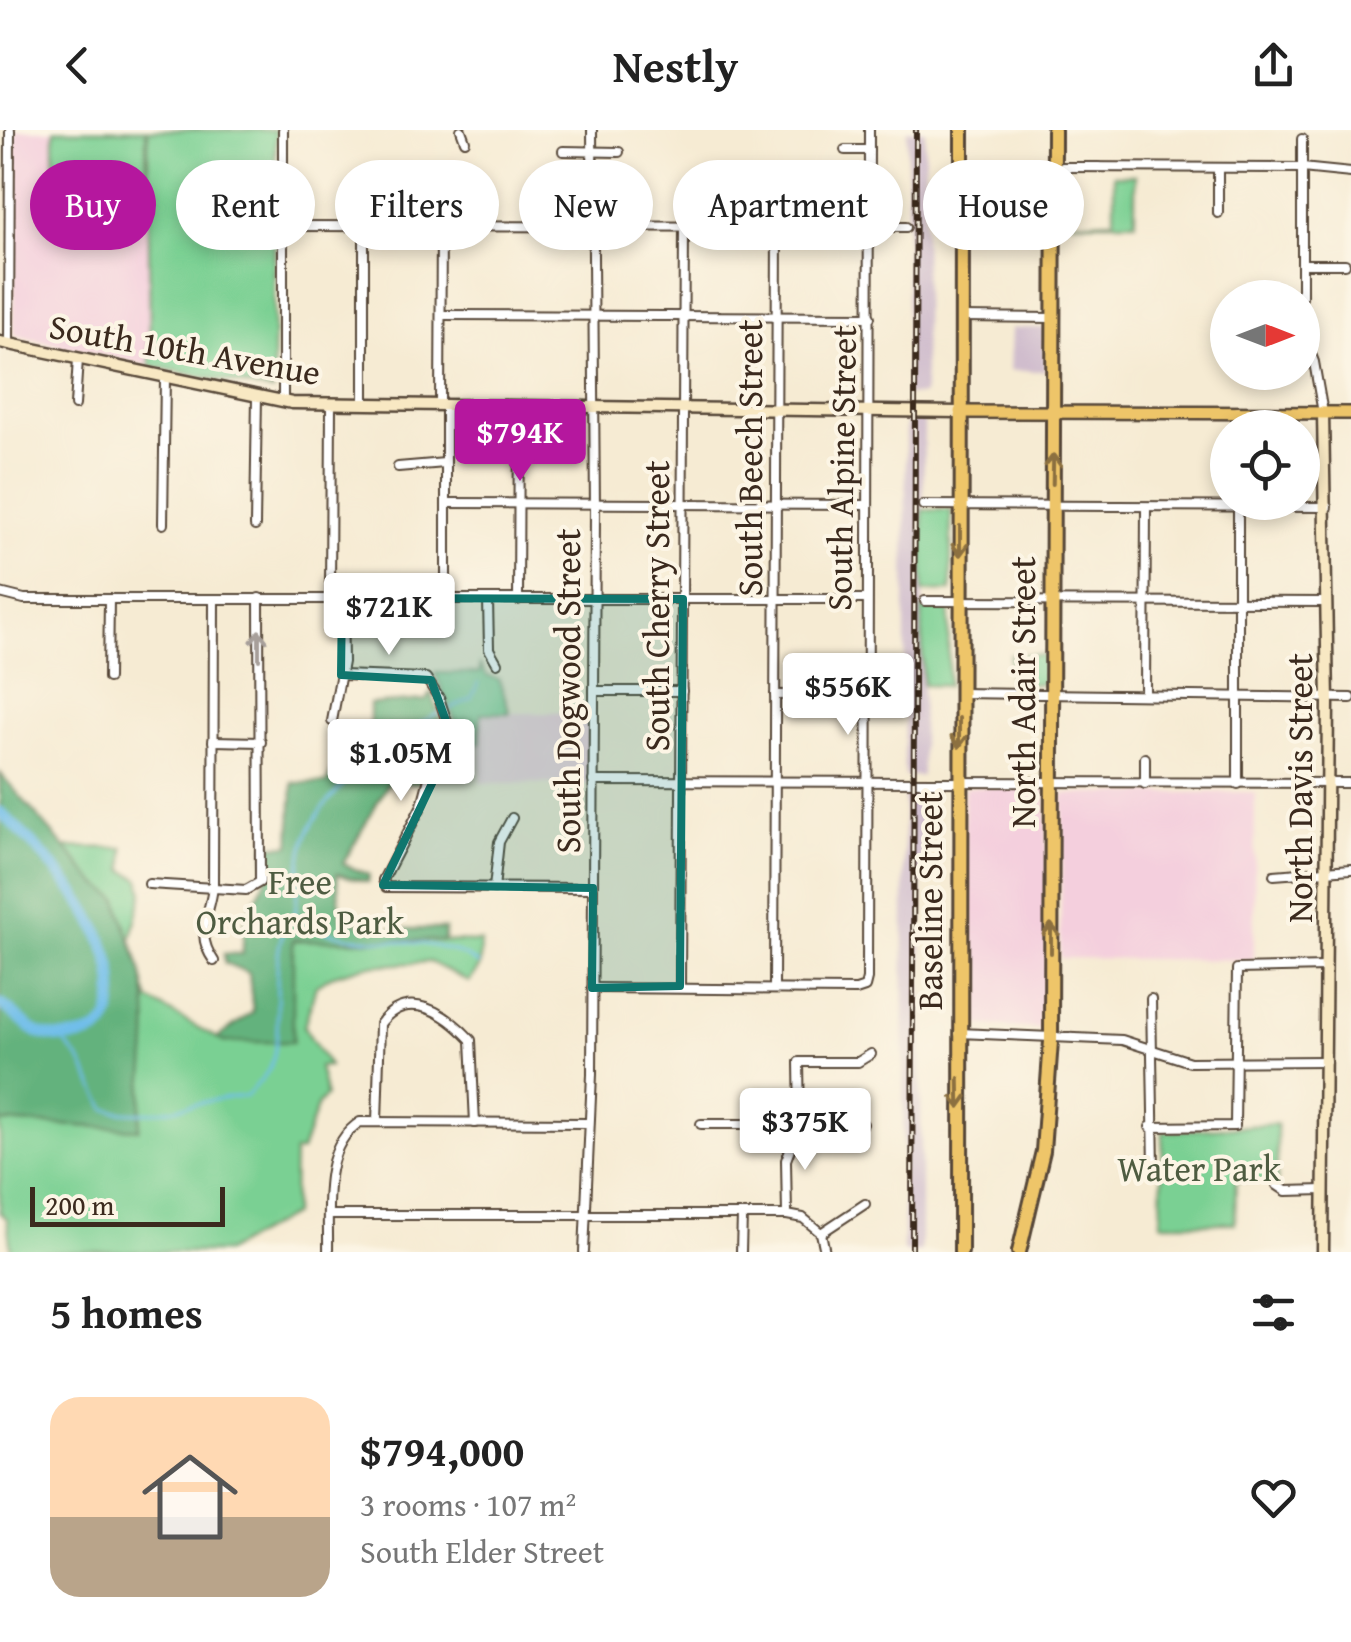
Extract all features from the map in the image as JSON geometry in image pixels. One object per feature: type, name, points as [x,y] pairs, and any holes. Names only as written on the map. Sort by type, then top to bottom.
[{"type":"highway","name":"Baseline Street","points":[[961,1252],[958,1033],[962,130]]},
{"type":"highway","name":"North Adair Street","points":[[1054,130],[1058,160]]},
{"type":"highway","name":"North Adair Street","points":[[1020,1252],[1042,1151],[1051,1035],[1056,250]]},
{"type":"main road","name":"South 10th Avenue","points":[[5,343],[283,402],[593,410],[960,412]]},
{"type":"main road","points":[[960,412],[1210,412]]},
{"type":"main road","points":[[1320,413],[1351,414]]},
{"type":"main road","name":"North Davis Street","points":[[1323,413],[1328,696],[1325,1251]]},
{"type":"street","points":[[5,343],[5,194],[10,130]]},
{"type":"street","points":[[283,130],[283,160]]},
{"type":"street","points":[[461,130],[465,141]]},
{"type":"street","name":"South Dogwood Street","points":[[592,130],[592,160]]},
{"type":"street","name":"South Alpine Street","points":[[869,130],[869,160]]},
{"type":"street","points":[[1302,138],[1302,280]]},
{"type":"street","points":[[844,150],[869,150]]},
{"type":"street","points":[[563,152],[619,152]]},
{"type":"street","points":[[1084,167],[1302,168],[1351,173]]},
{"type":"street","points":[[1218,168],[1218,214]]},
{"type":"street","points":[[283,250],[283,402]]},
{"type":"street","points":[[364,250],[364,404]]},
{"type":"street","points":[[441,250],[446,599]]},
{"type":"street","name":"South Dogwood Street","points":[[584,1252],[588,1216],[593,888],[594,250]]},
{"type":"street","name":"South Cherry Street","points":[[680,986],[684,250]]},
{"type":"street","name":"South Beech Street","points":[[774,989],[777,250]]},
{"type":"street","name":"South Alpine Street","points":[[774,989],[864,987],[870,250]]},
{"type":"street","points":[[1302,264],[1345,264]]},
{"type":"street","points":[[441,315],[870,317]]},
{"type":"street","points":[[961,316],[1054,318]]},
{"type":"street","points":[[75,405],[78,358]]},
{"type":"street","points":[[163,524],[165,377]]},
{"type":"street","name":"North Davis Street","points":[[1319,390],[1323,413]]},
{"type":"street","points":[[255,526],[257,396]]},
{"type":"street","points":[[330,403],[330,598]]},
{"type":"street","points":[[518,600],[519,406]]},
{"type":"street","points":[[398,466],[445,464]]},
{"type":"street","points":[[446,503],[868,506]]},
{"type":"street","points":[[923,504],[1210,506]]},
{"type":"street","points":[[1145,694],[1146,507]]},
{"type":"street","points":[[1320,508],[1327,508]]},
{"type":"street","points":[[1238,520],[1238,784]]},
{"type":"street","points":[[0,593],[12,598],[108,599],[867,599]]},
{"type":"street","points":[[214,598],[214,887],[202,924],[207,950],[214,961]]},
{"type":"street","points":[[148,884],[257,886],[261,877],[259,598]]},
{"type":"street","points":[[332,721],[340,675],[342,598]]},
{"type":"street","points":[[108,599],[108,678]]},
{"type":"street","points":[[488,600],[488,644],[497,664]]},
{"type":"street","points":[[925,601],[1327,602]]},
{"type":"street","points":[[340,675],[426,678],[441,701],[453,736],[449,751],[431,771],[422,806],[383,885],[593,888]]},
{"type":"street","points":[[594,691],[682,691]]},
{"type":"street","points":[[960,693],[1351,698]]},
{"type":"street","points":[[775,695],[867,694]]},
{"type":"street","points":[[214,742],[261,742]]},
{"type":"street","points":[[1145,758],[1145,784]]},
{"type":"street","points":[[593,781],[1351,784]]},
{"type":"street","points":[[494,888],[499,842],[512,818]]},
{"type":"street","points":[[1274,875],[1351,869]]},
{"type":"street","points":[[1150,1127],[1235,1126],[1237,968],[1326,967]]},
{"type":"street","points":[[592,988],[774,989]]},
{"type":"street","points":[[1151,999],[1150,1127],[1154,1168]]},
{"type":"street","points":[[377,1122],[380,1024],[389,1011],[410,1003],[424,1006],[471,1040],[475,1123]]},
{"type":"street","points":[[958,1033],[1122,1040],[1175,1060],[1326,1062]]},
{"type":"street","points":[[787,1215],[786,1160],[800,1124],[800,1062],[858,1062],[871,1054]]},
{"type":"street","points":[[328,1252],[332,1166],[340,1142],[353,1127],[377,1122],[588,1124]]},
{"type":"street","points":[[701,1124],[863,1124]]},
{"type":"street","points":[[1277,1185],[1286,1191],[1324,1190]]},
{"type":"street","points":[[510,1204],[510,1216]]},
{"type":"street","points":[[820,1233],[865,1204]]},
{"type":"street","points":[[328,1216],[428,1210],[510,1216],[787,1215],[804,1218],[820,1233],[825,1252]]},
{"type":"street","points":[[741,1252],[742,1215]]},
{"type":"highlighted area","points":[[342,598],[683,599],[680,986],[592,988],[593,888],[383,885],[453,740],[431,680],[341,675]]},
{"type":"shaded area","points":[[15,130],[148,130],[148,160],[30,160],[30,250],[149,250],[150,366],[14,335]]},
{"type":"shaded area","points":[[907,130],[925,130],[924,395],[906,395]]},
{"type":"shaded area","points":[[1011,328],[1045,328],[1045,371],[1010,371]]},
{"type":"shaded area","points":[[906,418],[924,418],[922,776],[904,776]]},
{"type":"shaded area","points":[[480,713],[590,713],[590,784],[480,783]]},
{"type":"shaded area","points":[[1046,788],[1047,1021],[1043,1029],[967,1025],[964,790]]},
{"type":"shaded area","points":[[904,790],[922,790],[921,1252],[903,1252]]},
{"type":"shaded area","points":[[1255,792],[1254,960],[1060,958],[1063,794]]},
{"type":"green space","points":[[54,130],[146,130],[146,160],[54,160]]},
{"type":"green space","points":[[148,130],[276,130],[276,160],[176,160],[176,250],[275,250],[273,391],[150,366],[149,250],[156,250],[156,160],[148,160]]},
{"type":"green space","points":[[1114,175],[1135,175],[1135,222],[1084,222],[1114,220]]},
{"type":"green space","points":[[923,510],[951,510],[951,591],[923,592]]},
{"type":"green space","points":[[922,609],[949,609],[948,686],[923,685]]},
{"type":"green space","points":[[1010,655],[1044,655],[1044,684],[1010,684]]},
{"type":"green space","points":[[480,665],[487,676],[499,679],[510,713],[481,713],[480,743],[460,743],[461,735],[435,673],[480,673]]},
{"type":"green space","points":[[431,692],[445,743],[419,783],[388,783],[343,864],[369,875],[368,882],[337,874],[340,919],[382,929],[445,929],[445,941],[481,942],[480,966],[469,982],[430,962],[365,966],[331,976],[316,986],[304,1027],[329,1066],[319,1067],[326,1096],[318,1104],[301,1151],[294,1152],[293,1214],[225,1252],[11,1252],[7,1219],[0,1212],[0,1122],[139,1129],[40,847],[124,848],[124,870],[140,879],[143,893],[130,944],[149,1000],[217,1038],[253,1012],[249,973],[225,963],[224,954],[243,954],[246,921],[266,879],[266,846],[290,845],[293,783],[327,783],[346,738],[370,725],[370,704],[426,700]]},
{"type":"green space","name":"Free Orchards Park","points":[[431,692],[442,725],[442,741],[419,783],[388,783],[343,864],[369,875],[368,882],[337,874],[341,919],[382,929],[445,929],[444,941],[293,940],[293,1042],[224,1042],[217,1038],[253,1012],[249,973],[225,963],[224,954],[243,954],[246,921],[266,879],[266,846],[290,845],[293,783],[327,783],[346,738],[370,725],[370,704],[426,700]]},
{"type":"green space","points":[[0,773],[95,882],[118,899],[146,996],[147,1045],[139,1129],[0,1122]]},
{"type":"green space","name":"Water Park","points":[[1277,1124],[1277,1181],[1236,1180],[1235,1223],[1161,1223],[1163,1132]]},
{"type":"waterway","points":[[447,710],[471,699],[478,683]]},
{"type":"waterway","points":[[59,1036],[80,1060],[106,1109],[141,1113],[246,1096],[269,1069],[276,1047],[280,944],[295,914],[309,831],[347,781],[404,734],[439,713]]},
{"type":"waterway","points":[[0,812],[40,851],[79,899],[107,952],[113,979],[108,1020],[97,1031],[83,1036],[44,1035],[0,1004]]},
{"type":"waterway","points":[[295,915],[337,935],[434,946],[478,964]]},
{"type":"railway","points":[[912,1252],[916,130]]}]
